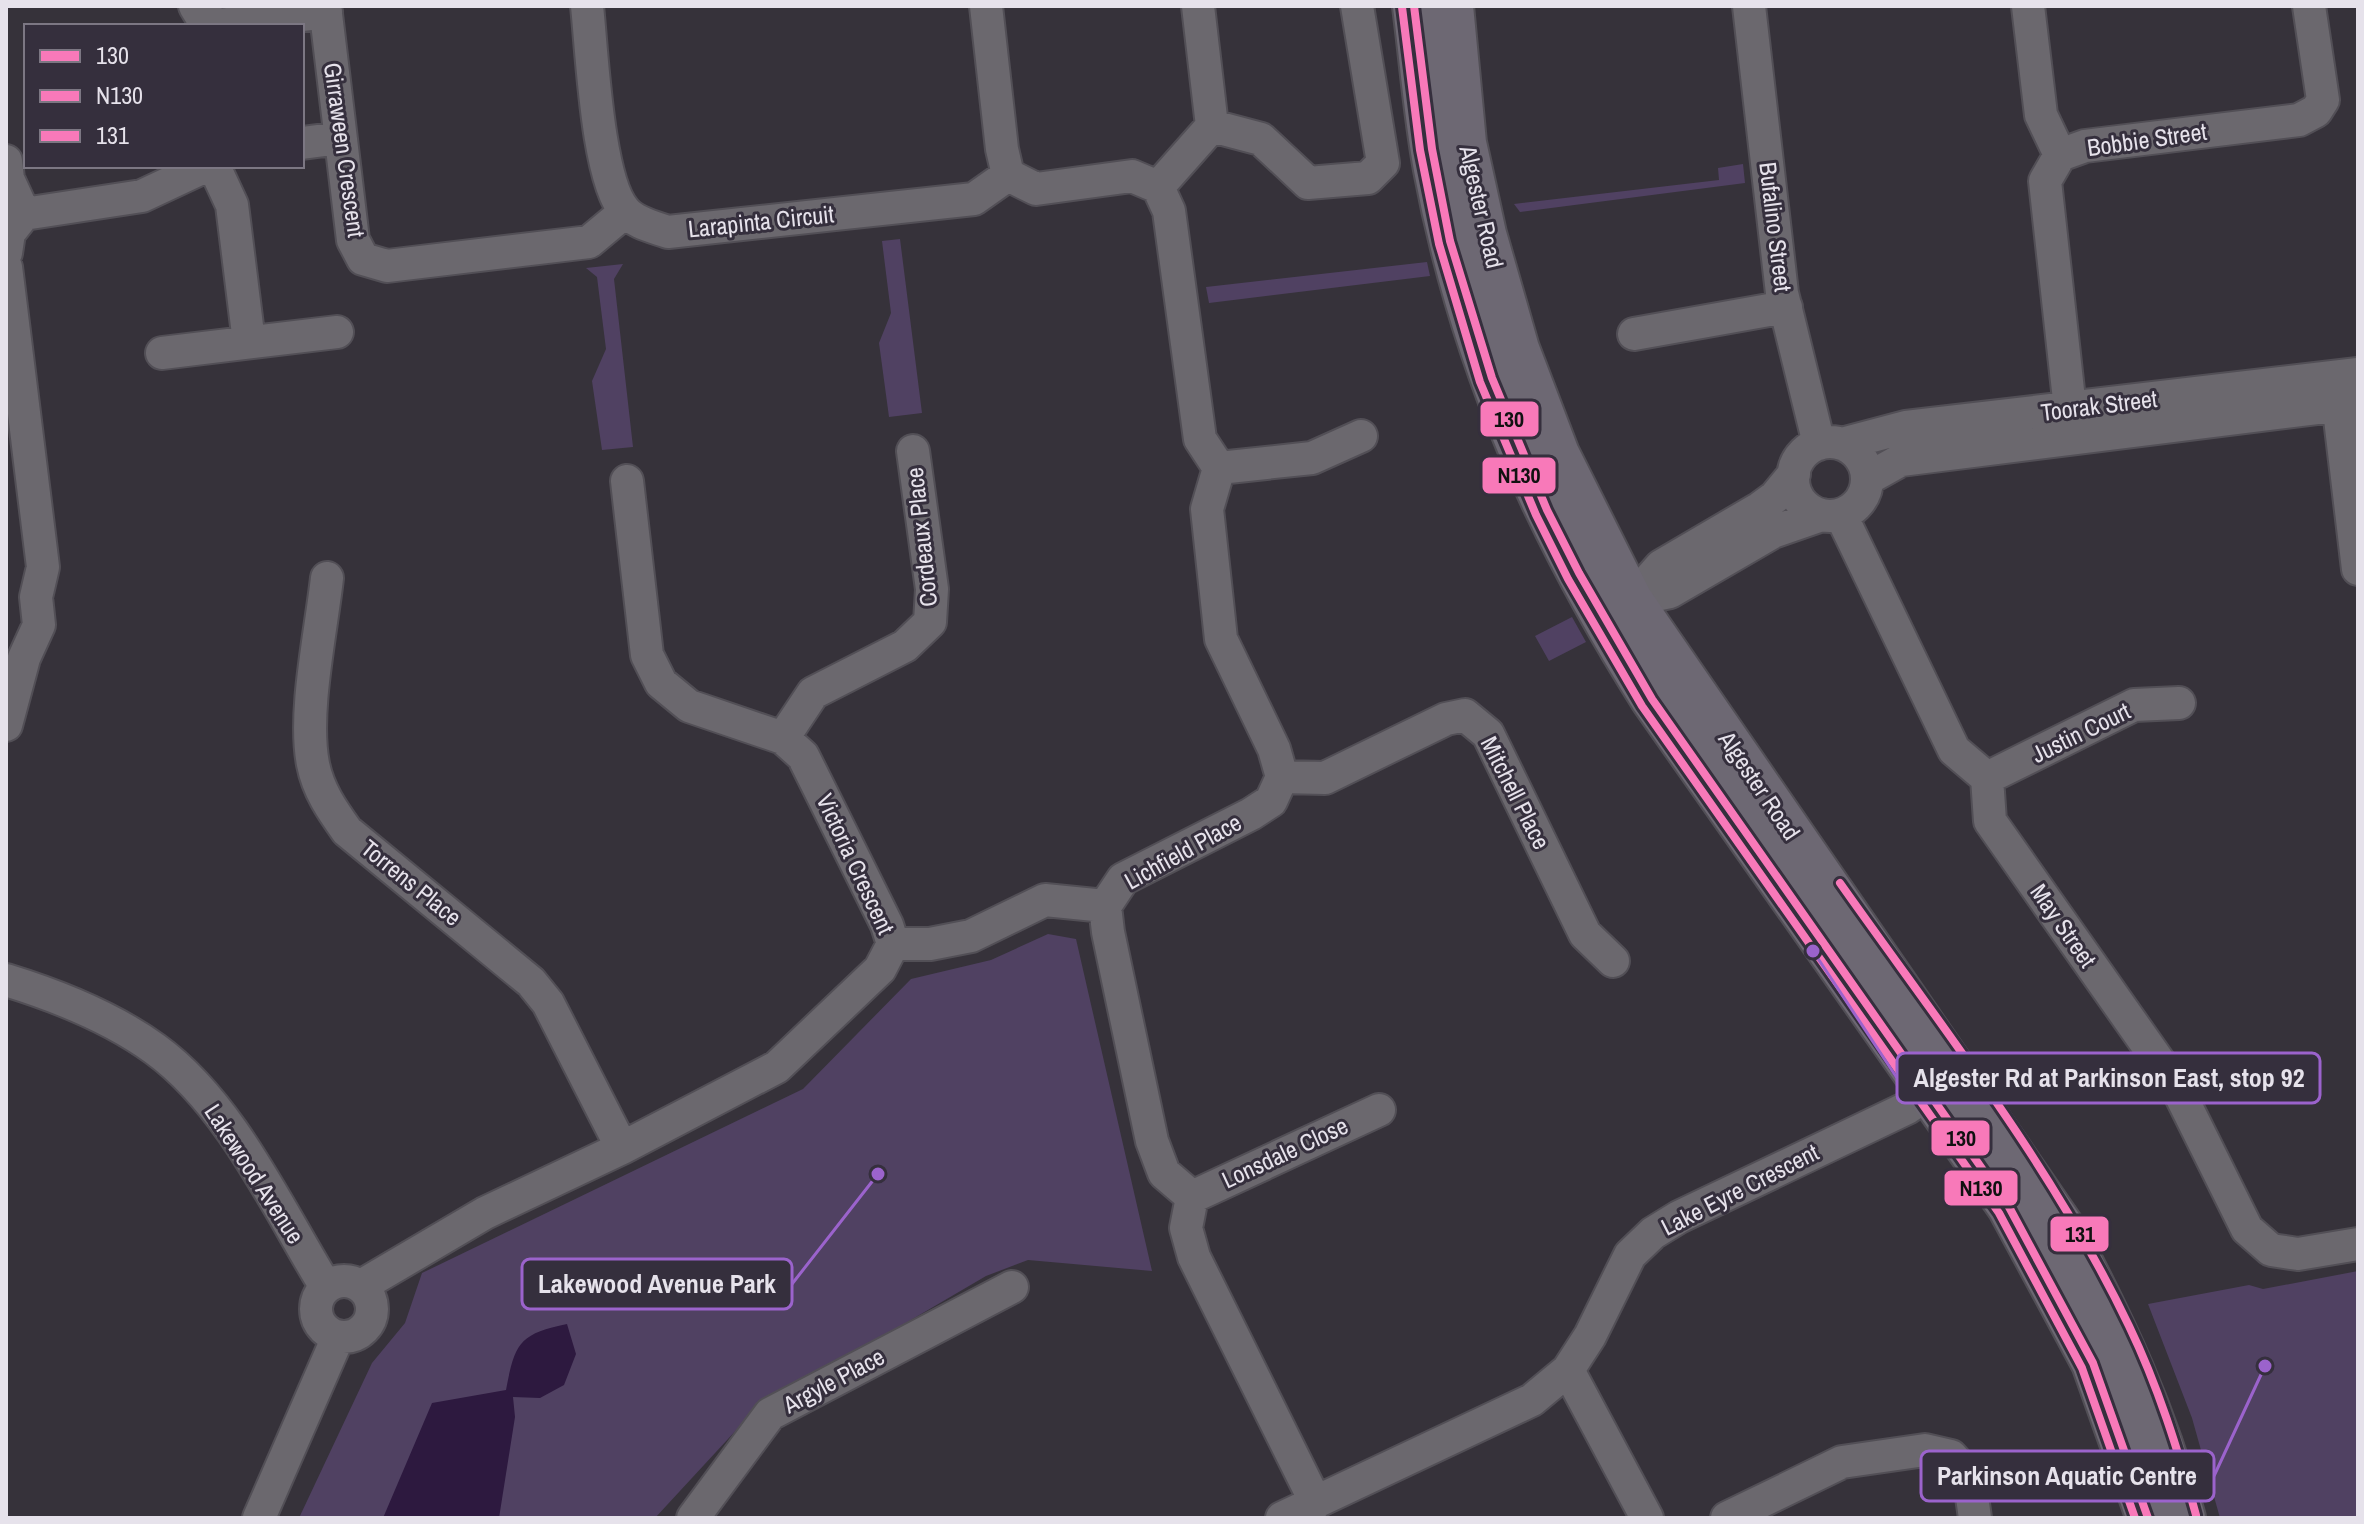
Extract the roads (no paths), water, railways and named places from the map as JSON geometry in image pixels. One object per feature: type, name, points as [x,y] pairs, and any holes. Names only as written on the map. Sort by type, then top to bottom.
[{"type":"main road","name":"Algester Road","points":[[1414,6],[1435,168],[1482,351],[1533,488],[1945,1083],[2064,1229],[2118,1332],[2163,1445],[2184,1518]]},
{"type":"main road","name":"Algester Road","points":[[1452,6],[1465,143],[1485,234],[1518,349],[1616,609]]},
{"type":"main road","name":"Algester Road","points":[[1945,1083],[2093,1363],[2148,1518]]},
{"type":"street","points":[[195,6],[203,19],[217,24]]},
{"type":"street","points":[[587,6],[607,174],[614,195],[625,212]]},
{"type":"street","points":[[986,6],[1002,149],[1008,175],[1036,189],[1132,176],[1158,187],[1169,211],[1200,439],[1219,468],[1207,509],[1221,639],[1274,749],[1282,777]]},
{"type":"street","points":[[1158,187],[1212,126],[1198,6]]},
{"type":"street","points":[[1212,126],[1261,139],[1308,183],[1368,178],[1383,163],[1357,6]]},
{"type":"street","name":"Bufalino Street","points":[[1749,6],[1786,307],[1830,444]]},
{"type":"street","points":[[2028,6],[2041,115],[2060,155]]},
{"type":"street","name":"Bobbie Street","points":[[2072,423],[2045,181],[2060,155],[2085,146],[2299,120],[2316,111],[2323,100],[2309,6]]},
{"type":"street","points":[[227,24],[326,9]]},
{"type":"street","name":"Girraween Crescent","points":[[326,9],[353,240],[363,259],[387,266],[589,242],[625,212]]},
{"type":"street","points":[[304,143],[340,138]]},
{"type":"street","points":[[6,161],[8,179],[24,214]]},
{"type":"street","points":[[6,253],[9,233],[24,214],[127,200],[201,168]]},
{"type":"street","points":[[215,168],[232,205],[249,342]]},
{"type":"street","name":"Larapinta Circuit","points":[[625,212],[642,223],[668,232],[974,199],[1008,175]]},
{"type":"street","points":[[6,267],[43,567],[36,597],[39,625],[24,658],[6,725]]},
{"type":"street","points":[[1634,334],[1786,307]]},
{"type":"street","points":[[162,353],[337,332]]},
{"type":"street","points":[[2347,390],[2358,569]]},
{"type":"street","name":"Toorak Street","points":[[1867,479],[1901,460],[2072,423],[2347,390]]},
{"type":"street","name":"Toorak Street","points":[[1830,444],[1906,427],[2072,423]]},
{"type":"street","points":[[1219,468],[1312,458],[1361,436]]},
{"type":"street","points":[[1830,444],[1860,458],[1867,479],[1860,501],[1832,515],[1773,532],[1670,592],[1616,609],[1661,566],[1775,497],[1794,474],[1802,456],[1830,444]]},
{"type":"street","name":"Cordeaux Place","points":[[783,738],[813,693],[905,646],[930,622],[932,589],[913,451]]},
{"type":"street","points":[[1794,474],[1794,485],[1803,505],[1832,515],[1954,750],[1987,778]]},
{"type":"street","points":[[627,481],[647,655],[661,683],[689,706],[783,738]]},
{"type":"street","name":"Torrens Place","points":[[327,578],[310,736],[314,767],[325,800],[347,831],[531,982],[548,1003],[622,1148]]},
{"type":"street","name":"Justin Court","points":[[1987,778],[2134,705],[2179,703]]},
{"type":"street","name":"Mitchell Place","points":[[1282,777],[1325,778],[1446,719],[1465,715],[1488,734],[1585,934],[1613,961]]},
{"type":"street","name":"Victoria Crescent","points":[[361,1286],[485,1213],[622,1148],[777,1067],[880,969],[893,944],[887,925],[803,756],[783,738]]},
{"type":"street","name":"Lichfield Place","points":[[1192,1197],[1164,1173],[1152,1141],[1105,906],[1123,879],[1271,801],[1282,777]]},
{"type":"street","name":"May Street","points":[[1987,778],[1990,821],[2176,1086],[2247,1229],[2271,1250],[2298,1254],[2358,1244]]},
{"type":"street","points":[[893,944],[930,944],[971,936],[1045,900],[1105,906]]},
{"type":"street","name":"Lakewood Avenue","points":[[6,980],[65,998],[156,1050],[216,1109],[326,1287]]},
{"type":"street","name":"Lake Eyre Crescent","points":[[1282,1518],[1532,1400],[1568,1370],[1590,1336],[1630,1255],[1653,1233],[1679,1217],[1907,1108],[1945,1083]]},
{"type":"street","name":"Lonsdale Close","points":[[1192,1197],[1379,1110]]},
{"type":"street","points":[[1192,1197],[1186,1228],[1194,1257],[1316,1503]]},
{"type":"street","points":[[344,1281],[361,1286],[372,1303],[370,1321],[357,1335],[338,1337],[323,1328],[316,1311],[326,1287],[344,1281]]},
{"type":"street","name":"Argyle Place","points":[[693,1518],[770,1414],[1012,1287]]},
{"type":"street","points":[[259,1518],[338,1337]]},
{"type":"street","points":[[1568,1370],[1647,1518]]},
{"type":"street","points":[[1727,1518],[1842,1462],[1925,1450],[1951,1456],[1969,1476],[1975,1518]]},
{"type":"place","name":"Algester Rd at Parkinson East, stop 92","points":[[1813,951]]},
{"type":"place","name":"Lakewood Avenue Park","points":[[878,1174]]},
{"type":"place","name":"Parkinson Aquatic Centre","points":[[2265,1366]]}]
